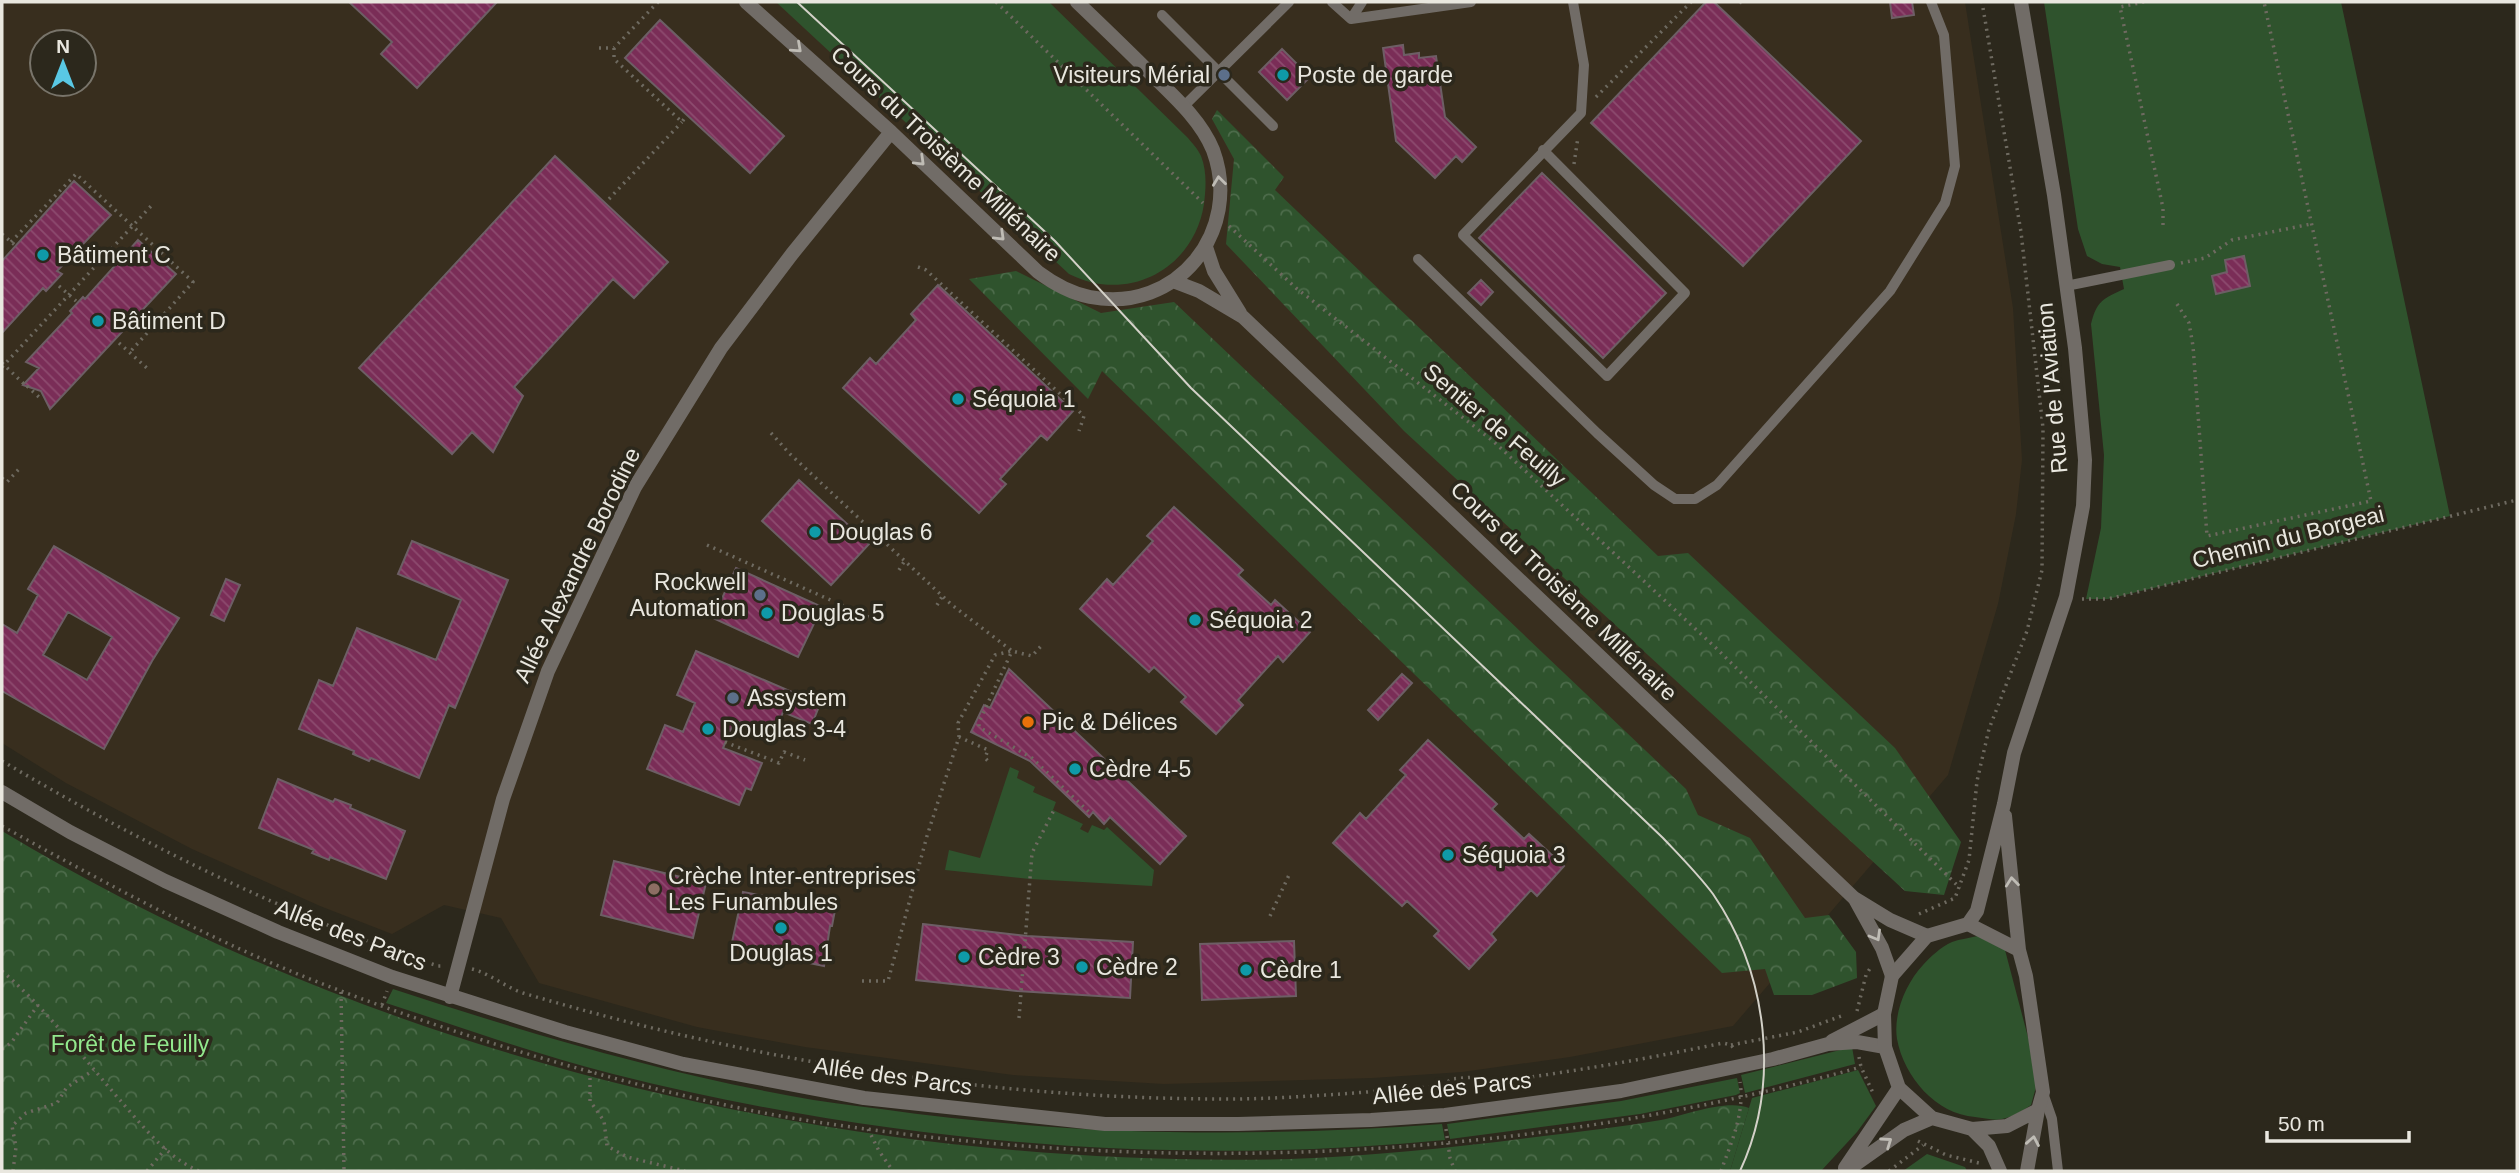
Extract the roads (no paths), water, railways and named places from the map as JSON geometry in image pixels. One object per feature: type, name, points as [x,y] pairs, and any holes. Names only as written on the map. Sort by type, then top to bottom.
[{"type":"street","name":"Cours du Troisième Millénaire","points":[[746,2],[891,132],[1038,272],[1060,287],[1093,298],[1121,299],[1151,292],[1173,281],[1192,265],[1206,247],[1219,216],[1220,183],[1213,151],[1202,127],[1077,2]]},
{"type":"street","name":"Rue de l'Aviation","points":[[1968,924],[1977,911],[2014,753],[2066,597],[2083,506],[2085,460],[2082,414],[2054,195],[2021,2]]},
{"type":"street","name":"Allée Alexandre Borodine","points":[[450,998],[503,799],[548,671],[635,487],[721,348],[792,254],[891,132]]},
{"type":"street","name":"Cours du Troisième Millénaire","points":[[1206,247],[1218,278],[1242,317]]},
{"type":"street","name":"Cours du Troisième Millénaire","points":[[1173,281],[1199,291],[1242,317],[1854,898],[1903,926],[1927,936]]},
{"type":"street","name":"Allée des Parcs","points":[[2,792],[70,832],[165,881],[278,932],[450,998],[683,1064],[864,1098],[1105,1124],[1238,1125],[1445,1115],[1621,1091],[1828,1044],[1857,1042],[1885,1047]]},
{"type":"street","name":"Rue de l'Aviation","points":[[2004,804],[2019,950],[2026,976],[2043,1092],[2027,1171]]},
{"type":"street","name":"Cours du Troisième Millénaire","points":[[1854,898],[1882,948],[1892,976]]},
{"type":"street","points":[[2019,950],[1968,924],[1927,936],[1892,976],[1884,1014],[1885,1047],[1899,1088],[1932,1118],[1972,1129],[2007,1126],[2038,1110]]},
{"type":"street","name":"Allée des Parcs","points":[[1828,1044],[1856,1026],[1884,1014]]},
{"type":"street","points":[[1844,1171],[1899,1088]]},
{"type":"street","points":[[1844,1171],[1904,1130],[1932,1118]]},
{"type":"street","points":[[1972,1129],[1990,1146],[2000,1171]]},
{"type":"lane","points":[[1183,107],[1289,2]]},
{"type":"lane","points":[[1332,2],[1351,19],[1471,2]]},
{"type":"lane","points":[[1351,19],[1362,2]]},
{"type":"lane","points":[[1543,150],[1685,293],[1607,376],[1463,236],[1543,150],[1581,113],[1584,65],[1573,2]]},
{"type":"lane","points":[[1418,259],[1654,485],[1675,499],[1695,499],[1717,485],[1890,291],[1945,203],[1955,166],[1954,141],[1944,35],[1931,2]]},
{"type":"lane","points":[[1162,15],[1273,126]]},
{"type":"lane","points":[[2066,286],[2170,265]]},
{"type":"lane","points":[[2043,1092],[2052,1118],[2058,1171]]},
{"type":"tram line","points":[[797,2],[1055,241],[1191,388],[1663,838],[1713,894],[1732,925],[1746,959],[1757,994],[1763,1030],[1761,1102],[1753,1137],[1740,1171]]},
{"type":"place","name":"Visiteurs Mérial","points":[[1224,75]]},
{"type":"place","name":"Poste de garde","points":[[1283,75]]},
{"type":"place","name":"Bâtiment C","points":[[43,255]]},
{"type":"place","name":"Bâtiment D","points":[[98,321]]},
{"type":"place","name":"Séquoia 1","points":[[958,399]]},
{"type":"place","name":"Douglas 6","points":[[815,532]]},
{"type":"place","name":"Rockwell Automation","points":[[760,595]]},
{"type":"place","name":"Douglas 5","points":[[767,613]]},
{"type":"place","name":"Séquoia 2","points":[[1195,620]]},
{"type":"place","name":"Assystem","points":[[733,698]]},
{"type":"place","name":"Pic & Délices","points":[[1028,722]]},
{"type":"place","name":"Douglas 3-4","points":[[708,729]]},
{"type":"place","name":"Cèdre 4-5","points":[[1075,769]]},
{"type":"place","name":"Séquoia 3","points":[[1448,855]]},
{"type":"place","name":"Crèche Inter-entreprises Les Funambules","points":[[654,889]]},
{"type":"place","name":"Douglas 1","points":[[781,928]]},
{"type":"place","name":"Cèdre 3","points":[[964,957]]},
{"type":"place","name":"Cèdre 2","points":[[1082,967]]},
{"type":"place","name":"Cèdre 1","points":[[1246,970]]},
{"type":"park label","name":"Forêt de Feuilly","points":[[130,1044]]}]
